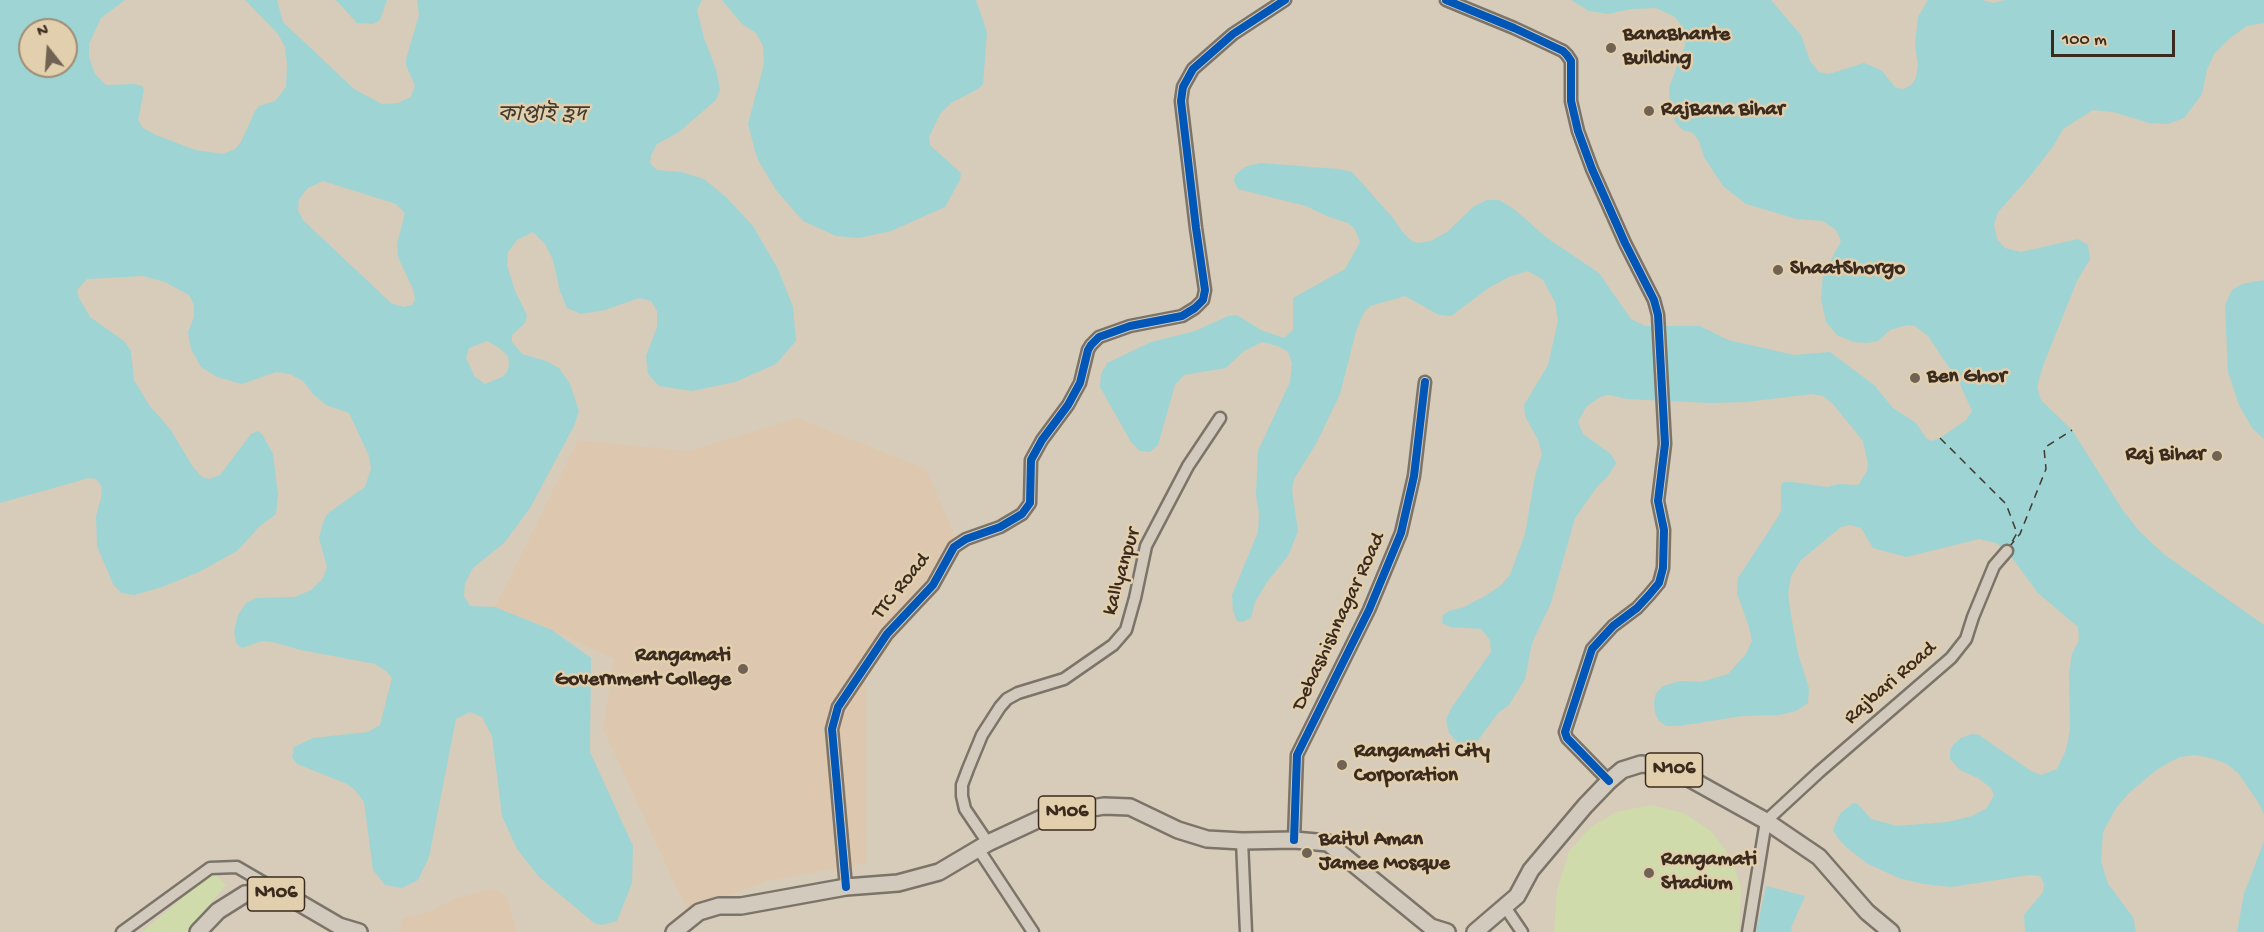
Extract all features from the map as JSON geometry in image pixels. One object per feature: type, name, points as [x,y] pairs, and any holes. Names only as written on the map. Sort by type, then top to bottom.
[{"type":"highway","name":"N106","points":[[1477,932],[1517,896],[1531,870],[1609,781],[1622,770],[1641,764],[1667,766],[1766,821],[1819,857],[1867,912],[1891,932]]},
{"type":"highway","name":"N106","points":[[674,932],[699,912],[719,906],[750,905],[846,887],[898,883],[939,872],[1046,816],[1104,806],[1130,807],[1178,830],[1207,839],[1294,840],[1328,843],[1431,927],[1447,932]]},
{"type":"highway","name":"N106","points":[[198,932],[218,911],[245,894],[262,892],[286,896],[339,926],[359,932]]},
{"type":"street","name":"TTC Road","points":[[846,887],[832,729],[838,707],[887,634],[933,585],[954,547],[966,538],[1000,526],[1022,514],[1030,503],[1031,460],[1080,383],[1091,345],[1099,337],[1130,326],[1182,316],[1196,308],[1203,300],[1205,290],[1181,101],[1183,87],[1193,69],[1233,34],[1286,0]]},
{"type":"street","points":[[1446,0],[1563,51],[1571,61],[1571,101],[1578,131],[1592,169],[1625,243],[1654,300],[1658,315],[1665,444],[1658,501],[1664,530],[1664,568],[1659,583],[1637,608],[1613,626],[1592,649],[1565,732],[1567,738],[1609,781]]},
{"type":"street","name":"Debashishnagar Road","points":[[1294,840],[1297,755],[1369,610],[1401,533],[1414,476],[1425,382]]},
{"type":"street","name":"kallyanpur","points":[[1033,932],[965,809],[962,785],[982,735],[1007,699],[1018,693],[1064,679],[1113,645],[1126,630],[1136,598],[1146,546],[1188,466],[1220,418]]},
{"type":"street","name":"Rajbari Road","points":[[1766,821],[1819,772],[1952,658],[1966,639],[1994,566],[2007,550]]},
{"type":"street","points":[[1748,932],[1766,821]]},
{"type":"street","points":[[1242,841],[1246,932]]},
{"type":"street","points":[[122,932],[210,868],[237,867],[286,896]]},
{"type":"street","points":[[1504,907],[1522,932]]},
{"type":"shaded area","name":"Rangamati Government College","points":[[797,418],[926,469],[962,551],[866,678],[866,863],[766,881],[688,912],[603,729],[614,659],[495,607],[578,440],[689,451]]},
{"type":"shaded area","points":[[493,889],[507,896],[516,932],[399,932],[403,918],[428,912],[456,898]]},
{"type":"green space","name":"Rangamati Stadium","points":[[1651,805],[1684,813],[1711,831],[1731,857],[1741,889],[1739,932],[1554,932],[1557,891],[1569,851],[1590,828],[1616,812]]},
{"type":"green space","points":[[213,872],[226,885],[187,932],[142,932]]},
{"type":"water","name":"কাপ্তাই হ্রদ","points":[[0,0],[125,0],[101,18],[89,44],[89,57],[95,74],[106,85],[142,86],[144,90],[138,120],[143,128],[195,150],[223,154],[235,149],[241,142],[259,106],[275,101],[286,87],[285,47],[278,34],[245,0],[277,0],[283,22],[354,89],[382,104],[398,103],[411,97],[415,86],[406,65],[406,59],[419,15],[417,0],[702,0],[697,10],[704,38],[716,69],[720,90],[716,100],[679,132],[657,144],[651,155],[650,163],[657,170],[681,172],[704,179],[726,197],[753,226],[778,269],[793,307],[796,341],[776,364],[735,382],[692,391],[659,386],[648,374],[646,356],[657,327],[657,311],[651,301],[639,298],[605,310],[581,314],[567,308],[560,291],[553,260],[545,244],[533,232],[517,240],[508,252],[507,265],[515,291],[527,315],[525,323],[512,335],[512,342],[522,354],[546,361],[559,368],[570,384],[579,411],[574,426],[530,508],[505,542],[473,568],[465,583],[464,596],[470,606],[495,607],[552,630],[591,658],[590,752],[633,846],[632,883],[617,921],[602,925],[594,923],[539,877],[517,849],[502,816],[492,736],[482,717],[470,712],[456,719],[429,857],[418,880],[402,888],[385,885],[373,870],[364,802],[355,790],[347,784],[297,764],[292,757],[294,747],[313,738],[368,732],[380,725],[392,678],[375,664],[272,642],[262,641],[242,648],[236,643],[234,632],[238,615],[246,603],[256,598],[295,597],[311,590],[323,578],[327,567],[319,538],[323,523],[327,514],[365,487],[371,468],[369,456],[349,413],[326,405],[303,381],[290,374],[276,372],[242,384],[217,377],[201,367],[191,349],[188,332],[194,317],[194,305],[189,295],[165,282],[143,276],[87,279],[77,290],[90,317],[124,341],[131,351],[134,380],[149,405],[170,429],[193,467],[202,477],[209,479],[220,475],[251,434],[258,431],[262,434],[273,454],[278,495],[276,514],[260,526],[237,551],[199,572],[134,595],[121,593],[113,584],[97,546],[96,516],[102,487],[96,479],[89,478],[0,503]],"holes":[[[323,181],[396,204],[405,213],[397,244],[398,257],[413,289],[415,299],[412,305],[404,307],[391,303],[303,220],[298,210],[299,199],[308,188]],[[487,341],[508,356],[509,363],[508,371],[502,377],[485,384],[475,377],[466,358],[469,348]]]},
{"type":"water","points":[[336,0],[387,0],[380,20],[373,24],[357,23]]},
{"type":"water","points":[[722,0],[976,0],[987,32],[983,84],[951,103],[940,114],[929,137],[930,145],[961,173],[960,180],[945,207],[891,231],[859,238],[836,236],[803,221],[776,190],[757,158],[748,124],[764,64],[763,46],[756,33],[742,24]]},
{"type":"water","points":[[1571,0],[1771,0],[1801,35],[1810,61],[1819,72],[1829,74],[1864,63],[1881,70],[1896,88],[1904,89],[1916,78],[1918,65],[1915,44],[1918,17],[1928,0],[1981,0],[1994,3],[2005,0],[2264,0],[2264,23],[2247,26],[2230,38],[2214,54],[2207,70],[2202,94],[2184,118],[2168,124],[2149,123],[2113,112],[2093,110],[2063,129],[2031,175],[1998,212],[1994,225],[1997,239],[2005,248],[2021,252],[2078,239],[2088,245],[2090,259],[2077,281],[2043,366],[2037,387],[2041,400],[2072,430],[2122,509],[2139,531],[2165,555],[2264,625],[2264,815],[2239,774],[2227,764],[2195,755],[2180,757],[2168,763],[2129,793],[2116,808],[2103,832],[2101,861],[2108,884],[2133,917],[2136,932],[2025,932],[2024,915],[2043,892],[2044,884],[2040,876],[2029,875],[1951,887],[1923,884],[1899,878],[1868,864],[1846,847],[1833,830],[1840,814],[1853,803],[1858,804],[1871,819],[1897,826],[1947,822],[1972,816],[1987,808],[1994,795],[1991,788],[1978,778],[1960,770],[1950,759],[1950,750],[1954,744],[1961,738],[1972,734],[1979,735],[2031,771],[2041,775],[2057,769],[2066,750],[2070,730],[2069,673],[2072,654],[2079,640],[2078,627],[2038,593],[2007,551],[1996,543],[1979,539],[1906,557],[1873,548],[1861,528],[1850,525],[1841,527],[1801,560],[1791,576],[1788,594],[1798,654],[1809,688],[1808,703],[1796,711],[1779,715],[1742,716],[1679,726],[1666,726],[1659,721],[1655,713],[1654,702],[1656,693],[1663,686],[1680,681],[1701,682],[1728,674],[1746,654],[1752,641],[1737,593],[1738,578],[1778,517],[1781,510],[1781,485],[1784,482],[1792,482],[1827,487],[1839,484],[1856,485],[1867,471],[1868,464],[1863,441],[1833,404],[1823,396],[1812,394],[1746,402],[1710,403],[1627,399],[1609,395],[1600,397],[1586,407],[1578,422],[1583,434],[1611,454],[1616,463],[1575,518],[1551,603],[1532,643],[1525,679],[1509,705],[1498,713],[1476,743],[1461,746],[1449,733],[1446,719],[1452,707],[1491,652],[1490,640],[1481,629],[1450,627],[1442,623],[1443,615],[1485,596],[1500,586],[1510,575],[1525,534],[1535,476],[1542,454],[1538,440],[1525,416],[1524,405],[1548,365],[1558,321],[1555,302],[1543,280],[1528,271],[1511,276],[1490,287],[1451,316],[1439,315],[1405,296],[1370,306],[1363,314],[1356,331],[1340,394],[1316,444],[1294,479],[1292,490],[1298,531],[1288,556],[1267,582],[1255,602],[1251,618],[1242,622],[1237,621],[1233,611],[1232,595],[1258,532],[1259,513],[1256,495],[1258,451],[1290,382],[1292,363],[1288,352],[1278,346],[1262,342],[1244,351],[1226,368],[1184,375],[1175,385],[1158,445],[1150,452],[1140,451],[1131,442],[1100,387],[1101,374],[1107,363],[1151,342],[1195,331],[1228,316],[1237,315],[1261,330],[1284,338],[1293,330],[1293,298],[1345,269],[1360,242],[1355,229],[1348,223],[1306,206],[1238,189],[1234,181],[1235,175],[1245,167],[1260,163],[1352,172],[1393,218],[1404,234],[1418,243],[1431,241],[1447,232],[1473,207],[1487,200],[1499,200],[1514,209],[1547,238],[1599,273],[1631,319],[1645,326],[1700,326],[1728,340],[1794,355],[1830,352],[1874,385],[1893,408],[1916,423],[1926,438],[1931,441],[1940,438],[1966,420],[1972,411],[1960,384],[1928,336],[1915,326],[1907,325],[1890,330],[1878,341],[1867,343],[1853,342],[1837,335],[1826,322],[1821,299],[1823,275],[1841,241],[1836,230],[1823,221],[1797,219],[1746,204],[1723,186],[1704,157],[1699,141],[1693,133],[1683,130],[1676,123],[1670,109],[1669,88],[1685,45],[1684,29],[1675,17],[1656,8],[1631,9],[1608,14],[1589,11]]},
{"type":"water","points":[[2263,280],[2264,439],[2252,428],[2239,405],[2228,372],[2225,305],[2232,290],[2242,284]]},
{"type":"water","points":[[2264,841],[2264,932],[2237,932],[2244,894]]},
{"type":"water","points":[[1766,886],[1805,896],[1791,928],[1792,932],[1756,932]]},
{"type":"ferry route","points":[[2009,547],[2020,534],[2046,469],[2044,448],[2072,430]]},
{"type":"ferry route","points":[[1940,438],[2006,504],[2017,533],[2012,542]]},
{"type":"cycle path","points":[[846,887],[832,729],[838,707],[887,634],[933,585],[954,547],[966,539],[1000,527],[1022,514],[1030,503],[1031,460],[1080,383],[1091,345],[1099,337],[1130,326],[1182,316],[1203,300],[1205,290],[1181,101],[1183,87],[1193,69],[1233,34],[1285,0]]},
{"type":"cycle path","points":[[1446,0],[1514,28],[1567,55],[1571,61],[1571,101],[1578,131],[1592,169],[1625,243],[1654,300],[1658,315],[1665,444],[1658,501],[1664,530],[1663,568],[1659,583],[1649,595],[1637,608],[1613,626],[1592,649],[1565,732],[1567,738],[1609,781]]},
{"type":"cycle path","points":[[1294,840],[1297,755],[1369,610],[1401,533],[1414,476],[1425,382]]},
{"type":"place","name":"BanaBhante Building","points":[[1611,48]]},
{"type":"place","name":"RajBana Bihar","points":[[1649,111]]},
{"type":"place","name":"ShaatShorgo","points":[[1778,270]]},
{"type":"place","name":"Ben Ghor","points":[[1915,378]]},
{"type":"place","name":"Raj Bihar","points":[[2217,456]]},
{"type":"place","name":"Rangamati Government College","points":[[743,669]]},
{"type":"place","name":"Rangamati City Corporation","points":[[1342,765]]},
{"type":"place","name":"Baitul Aman Jamee Mosque","points":[[1307,853]]},
{"type":"place","name":"Rangamati Stadium","points":[[1649,873]]}]
